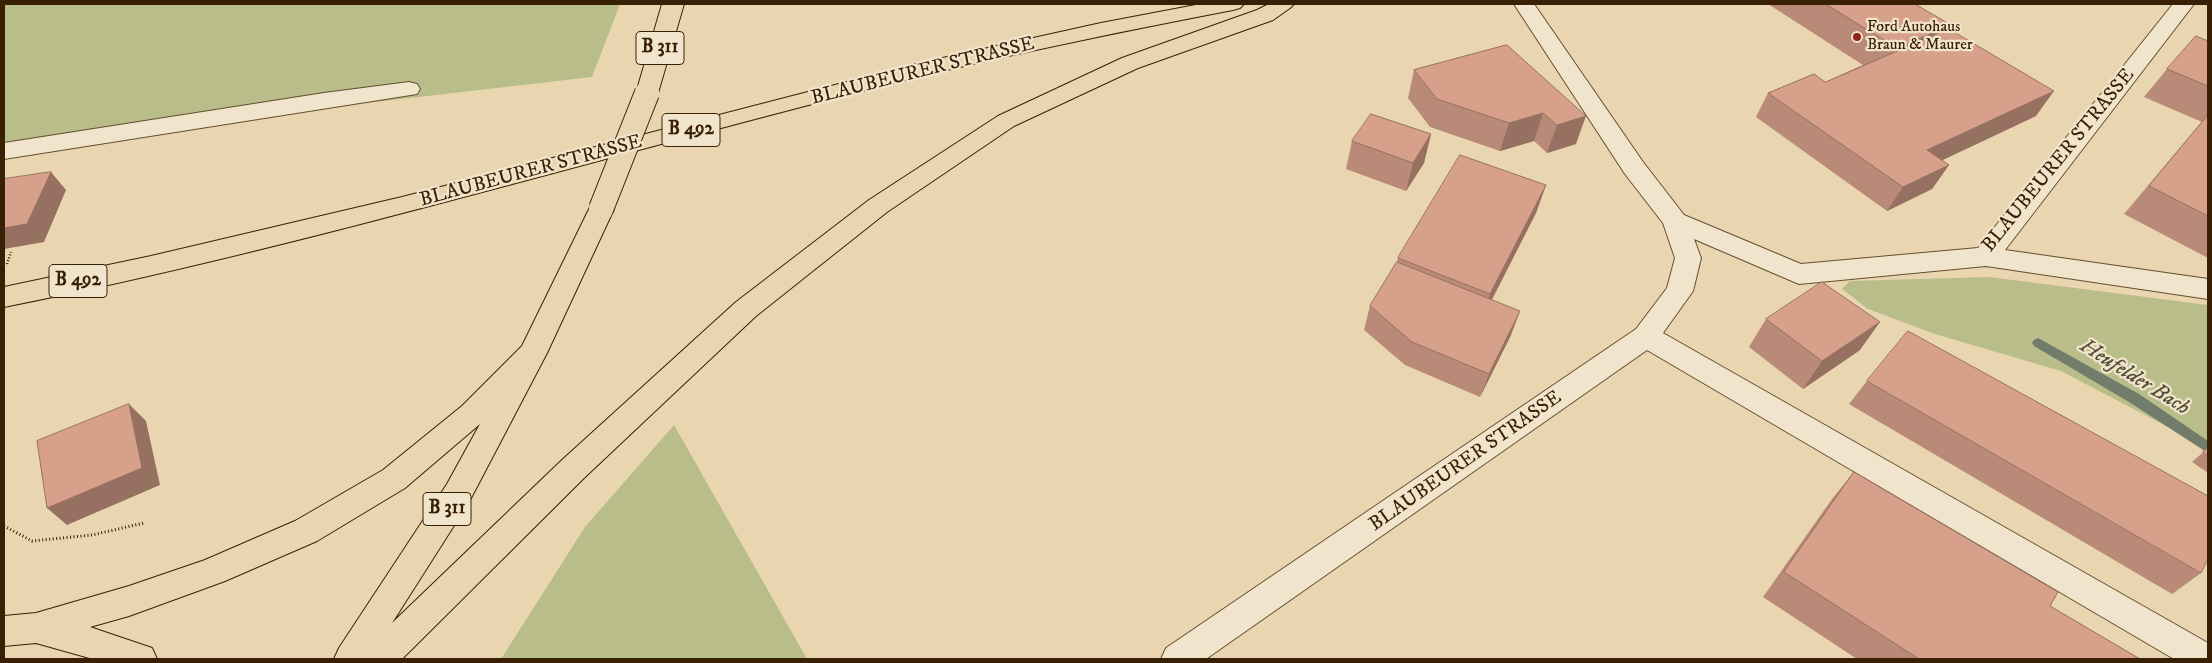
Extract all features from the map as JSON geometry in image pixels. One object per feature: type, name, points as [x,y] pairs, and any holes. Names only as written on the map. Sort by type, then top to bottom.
[{"type":"main road","name":"B 311","points":[[351,659],[458,493],[533,353],[601,209],[647,93],[674,4]]},
{"type":"main road","name":"BLAUBEURER STRASSE","points":[[4,297],[151,265],[402,206],[920,70],[1101,29],[1233,4]]},
{"type":"main road","points":[[379,659],[573,470],[746,309],[878,206],[1006,122],[1130,63],[1265,14],[1284,4]]},
{"type":"main road","points":[[4,630],[36,628],[129,601],[214,571],[306,531],[394,479],[472,414],[533,353]]},
{"type":"main road","points":[[36,628],[98,644],[140,659]]},
{"type":"street","name":"BLAUBEURER STRASSE","points":[[1178,659],[1646,336],[1680,291],[1688,258],[1675,222],[1634,168],[1524,4]]},
{"type":"street","name":"BLAUBEURER STRASSE","points":[[1675,222],[1799,274],[1986,257],[2184,4]]},
{"type":"street","points":[[4,151],[324,100],[410,89]]},
{"type":"street","points":[[1986,257],[2208,289]]},
{"type":"street","points":[[1646,336],[2204,659]]},
{"type":"path","points":[[4,526],[32,541],[92,535],[144,523]]},
{"type":"green space","points":[[4,4],[620,4],[592,77],[193,123],[4,154]]},
{"type":"green space","points":[[1989,277],[2208,305],[2208,448],[2061,371],[1935,334],[1868,309],[1842,289],[1850,281]]},
{"type":"green space","points":[[674,425],[807,659],[501,659],[585,527]]},
{"type":"building","points":[[1826,4],[1915,4],[1951,25],[1897,48]]},
{"type":"building","points":[[1949,29],[2054,91],[1927,150],[1949,165],[1903,187],[1768,93],[1814,74],[1825,82]]},
{"type":"building","points":[[2196,36],[2208,41],[2208,86],[2167,69]]},
{"type":"building","points":[[1507,45],[1586,116],[1557,125],[1543,113],[1509,123],[1437,99],[1414,70]]},
{"type":"building","points":[[1371,114],[1431,134],[1413,163],[1352,141]]},
{"type":"building","points":[[2208,115],[2208,216],[2149,186]]},
{"type":"building","points":[[1460,155],[1546,185],[1490,294],[1398,258]]},
{"type":"building","points":[[51,172],[27,224],[4,228],[4,179]]},
{"type":"building","points":[[1397,262],[1520,311],[1489,374],[1412,342],[1370,306]]},
{"type":"building","points":[[1822,282],[1880,322],[1822,361],[1766,319]]},
{"type":"building","points":[[1908,331],[2208,496],[2208,559],[2201,573],[1867,381]]},
{"type":"building","points":[[129,404],[142,468],[47,508],[37,441]]},
{"type":"building","points":[[2208,448],[2208,456],[2203,452]]},
{"type":"building","points":[[1854,472],[2058,592],[2050,606],[2140,659],[1919,659],[1784,572]]},
{"type":"waterway","name":"Heufelder Bach","points":[[2038,343],[2134,398],[2208,448]]},
{"type":"place","name":"Ford Autohaus Braun & Maurer","points":[[1857,37]]}]
